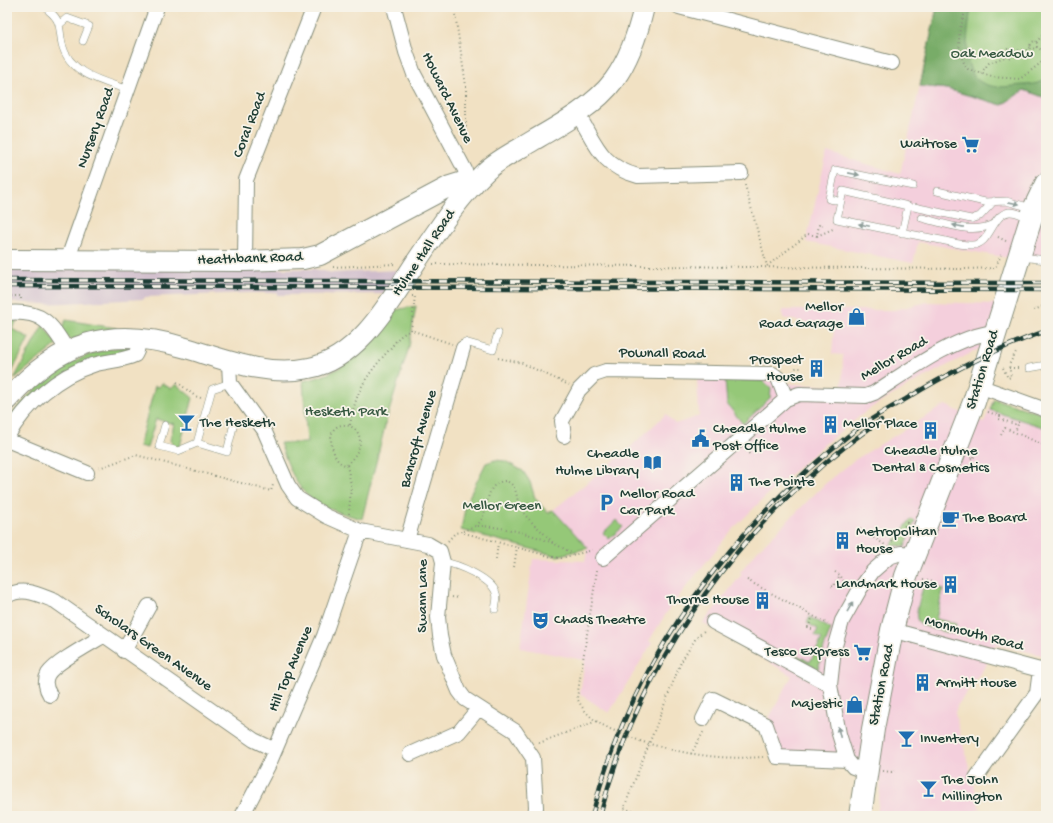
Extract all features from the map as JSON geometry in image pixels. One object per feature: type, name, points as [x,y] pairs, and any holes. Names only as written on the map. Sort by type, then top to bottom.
[{"type":"main road","name":"Hulme Hall Road","points":[[7,400],[25,379],[67,350],[106,339],[139,338],[186,348],[229,363],[267,369],[296,370],[310,368],[338,356],[357,342],[395,296],[470,183],[486,171],[577,113],[613,82],[629,54],[644,7]]},
{"type":"main road","name":"Heathbank Road","points":[[7,260],[245,261],[302,259],[316,256],[450,186],[470,183]]},
{"type":"main road","name":"Station Road","points":[[860,816],[868,772],[873,729],[892,630],[919,563],[979,386],[994,332],[1010,249],[1028,214],[1046,184]]},
{"type":"street","name":"Nursery Road","points":[[67,260],[157,7]]},
{"type":"street","name":"Coral Road","points":[[245,261],[246,180],[314,7]]},
{"type":"street","name":"Howard Avenue","points":[[394,7],[406,52],[414,74],[465,170],[470,183]]},
{"type":"street","points":[[679,7],[892,63]]},
{"type":"street","points":[[577,113],[604,158],[623,172],[638,176],[741,173]]},
{"type":"street","points":[[7,312],[38,316],[45,320],[53,326],[67,350]]},
{"type":"street","name":"Mellor Road","points":[[603,558],[786,399],[799,394],[866,396],[874,393],[932,356],[979,334],[994,332]]},
{"type":"street","points":[[7,436],[20,416],[47,390],[77,371],[92,365],[134,355],[137,351],[139,338]]},
{"type":"street","name":"Bancroft Avenue","points":[[407,540],[463,348]]},
{"type":"street","points":[[229,363],[230,383]]},
{"type":"street","name":"Pownall Road","points":[[564,436],[562,421],[579,390],[594,375],[606,371],[773,374],[778,378],[786,399]]},
{"type":"street","name":"Swann Lane","points":[[230,383],[264,430],[288,485],[297,498],[309,507],[360,531],[428,544],[441,557],[438,617],[444,655],[459,691],[465,700],[515,731],[533,758],[536,807],[535,816]]},
{"type":"street","points":[[979,386],[1046,410]]},
{"type":"street","points":[[7,440],[87,473]]},
{"type":"street","name":"Hill Top Avenue","points":[[242,816],[275,750],[324,636],[360,531]]},
{"type":"street","points":[[868,772],[853,767],[847,760],[839,734],[830,684],[831,668],[839,630],[842,621],[856,596],[873,571],[889,557],[901,553],[919,563]]},
{"type":"street","name":"Scholars Green Avenue","points":[[7,596],[12,593],[27,591],[55,601],[81,618],[124,651],[254,740],[275,750]]},
{"type":"street","points":[[124,651],[149,606]]},
{"type":"street","points":[[713,622],[830,684]]},
{"type":"street","name":"Monmouth Road","points":[[892,630],[1043,669]]},
{"type":"street","points":[[50,695],[46,688],[47,675],[56,666],[103,636]]},
{"type":"street","points":[[976,778],[1037,693],[1043,669]]},
{"type":"street","points":[[703,719],[713,699],[766,725],[776,757],[847,760]]},
{"type":"street","points":[[410,754],[459,732],[478,709]]},
{"type":"lane","points":[[49,11],[60,24],[64,52],[80,71],[128,90]]},
{"type":"lane","points":[[60,24],[67,18],[89,26],[83,41]]},
{"type":"lane","points":[[835,200],[829,198],[835,170],[913,186]]},
{"type":"lane","points":[[994,201],[980,216],[971,219],[844,191],[837,219],[905,234],[966,245],[978,245],[982,242],[1003,214],[1010,212],[1028,214]]},
{"type":"lane","points":[[937,191],[985,202],[994,201],[1017,203],[1028,214]]},
{"type":"lane","points":[[905,234],[911,206]]},
{"type":"lane","points":[[922,218],[971,228],[988,227],[994,224]]},
{"type":"lane","points":[[1010,249],[1046,260]]},
{"type":"lane","points":[[463,348],[465,342],[493,350],[498,333]]},
{"type":"lane","points":[[1029,368],[1046,365]]},
{"type":"lane","points":[[197,443],[212,389],[230,383]]},
{"type":"lane","points":[[165,425],[159,446],[178,451],[197,443],[226,452],[234,423]]},
{"type":"lane","points":[[441,557],[490,584],[496,593],[496,609]]},
{"type":"path","points":[[454,7],[466,86],[466,131],[461,144]]},
{"type":"path","points":[[965,7],[965,14],[960,29],[960,55],[968,69],[992,77],[1020,79],[1046,59]]},
{"type":"path","points":[[1032,47],[1031,43],[1036,42],[1046,32]]},
{"type":"path","points":[[1036,42],[1036,47]]},
{"type":"path","points":[[1007,56],[1006,52],[1011,49],[1014,51],[1027,50],[1032,47],[1036,47],[1046,52]]},
{"type":"path","points":[[980,74],[989,63],[1007,56],[1012,57],[1014,51]]},
{"type":"path","points":[[741,173],[767,266]]},
{"type":"path","points":[[428,264],[964,269],[995,268],[1010,249],[1028,214]]},
{"type":"path","points":[[817,236],[819,225],[823,226]]},
{"type":"path","points":[[767,266],[808,234],[817,236],[835,229]]},
{"type":"path","points":[[331,267],[398,264]]},
{"type":"path","points":[[1034,310],[1046,305]]},
{"type":"path","points":[[350,425],[354,404],[365,378],[398,337],[411,330]]},
{"type":"path","points":[[1003,368],[1008,378],[1011,377],[1009,365],[1017,350]]},
{"type":"path","points":[[177,382],[195,396],[209,400]]},
{"type":"path","points":[[989,412],[1000,416],[999,418],[1015,424],[1019,422],[1015,432]]},
{"type":"path","points":[[346,525],[351,506],[351,485],[347,466],[339,461],[335,456],[330,441],[330,434],[342,425],[350,425],[358,434],[360,445],[347,466]]},
{"type":"path","points":[[1001,435],[1005,428],[1046,446]]},
{"type":"path","points":[[971,458],[973,459],[976,453],[978,454]]},
{"type":"path","points":[[87,473],[126,457],[136,455],[271,491],[281,468]]},
{"type":"path","points":[[476,526],[484,514],[486,501],[491,489],[499,482],[506,481],[514,487],[521,510],[544,532],[553,544]]},
{"type":"path","points":[[441,557],[453,535],[476,526],[509,530],[553,544],[574,554]]},
{"type":"path","points":[[860,529],[888,547]]},
{"type":"path","points":[[462,532],[552,557],[561,558],[593,550],[603,558],[597,568],[577,698],[584,711],[594,721],[648,744],[691,754],[719,758],[776,757]]},
{"type":"path","points":[[496,559],[498,542]]},
{"type":"path","points":[[514,567],[517,548]]},
{"type":"path","points":[[919,563],[923,578],[921,586]]},
{"type":"path","points":[[835,572],[840,575],[850,592],[856,596]]},
{"type":"path","points":[[832,586],[833,587],[840,575]]},
{"type":"path","points":[[923,578],[934,581]]},
{"type":"path","points":[[747,580],[839,630]]},
{"type":"path","points":[[812,629],[808,627],[813,616]]},
{"type":"path","points":[[644,816],[624,808],[681,662],[696,638],[713,622]]},
{"type":"path","points":[[967,636],[969,630]]},
{"type":"path","points":[[691,754],[709,722],[703,719]]},
{"type":"path","points":[[526,748],[594,721]]},
{"type":"path","points":[[927,788],[931,795]]},
{"type":"shaded area","points":[[920,86],[947,89],[1024,90],[1046,98],[1046,262],[1015,259],[918,242],[913,263],[806,242],[827,152],[900,174]]},
{"type":"shaded area","points":[[7,265],[314,269],[333,273],[398,270],[387,294],[277,295],[277,293],[248,293],[145,297],[144,299],[44,304],[7,302]]},
{"type":"shaded area","points":[[928,302],[997,304],[985,346],[915,382],[869,409],[826,443],[764,498],[731,531],[670,607],[649,641],[652,643],[609,713],[580,694],[585,660],[520,648],[533,559],[585,561],[588,548],[553,510],[624,453],[666,414],[675,424],[699,416],[697,379],[757,379],[794,384],[842,387],[843,355],[832,354],[834,328],[783,318],[783,310],[894,310]]},
{"type":"shaded area","points":[[993,400],[1046,415],[1046,656],[996,644],[986,665],[957,706],[955,713],[980,809],[965,816],[877,816],[881,781],[858,777],[836,763],[782,762],[769,718],[792,676],[703,623],[742,574],[740,572],[758,550],[825,484],[853,461],[945,405],[984,423]]},
{"type":"green space","name":"Oak Meadow","points":[[937,7],[1046,7],[1046,98],[1024,90],[1002,105],[947,89],[920,86]]},
{"type":"green space","points":[[937,7],[971,7],[967,37],[967,52],[973,75],[982,83],[995,87],[1034,84],[1046,80],[1046,98],[1024,90],[1002,105],[947,89],[920,86]]},
{"type":"green space","name":"Hesketh Park","points":[[416,306],[409,347],[387,418],[362,519],[343,514],[317,503],[300,487],[293,476],[280,443],[307,443],[303,381],[319,377],[345,364],[363,347],[390,311]]},
{"type":"green space","points":[[7,320],[17,321],[12,329],[29,338],[7,382]]},
{"type":"green space","points":[[66,320],[116,328],[116,330],[70,340],[61,330]]},
{"type":"green space","points":[[43,325],[56,343],[55,346],[14,379]]},
{"type":"green space","points":[[121,347],[132,347],[131,351],[97,359],[7,428],[10,418],[17,408],[33,391],[55,373],[79,359],[106,350]]},
{"type":"green space","points":[[725,379],[764,381],[771,389],[770,398],[743,424],[727,404]]},
{"type":"green space","points":[[162,383],[171,389],[176,384],[193,398],[180,446],[174,447],[170,440],[174,424],[156,419],[147,448],[139,446],[155,386],[159,387]]},
{"type":"green space","points":[[994,399],[1046,415],[1046,428],[990,410]]},
{"type":"green space","name":"Mellor Green","points":[[495,460],[505,461],[523,471],[530,482],[535,498],[548,513],[553,510],[588,548],[557,556],[461,530],[466,503],[486,463]]},
{"type":"green space","points":[[911,519],[915,521],[905,547],[896,545],[884,554]]},
{"type":"green space","points":[[616,520],[623,527],[609,539],[603,533]]},
{"type":"green space","points":[[924,584],[943,589],[936,619],[956,624],[954,634],[929,628],[922,625],[918,621],[917,608]]},
{"type":"green space","points":[[810,617],[831,629],[818,669],[790,654],[791,652],[810,662],[822,639],[815,635],[818,629],[807,623]]},
{"type":"railway","points":[[7,280],[1046,283]]},
{"type":"railway","points":[[7,286],[1046,290]]},
{"type":"railway","points":[[592,816],[609,759],[632,703],[660,650],[692,600],[729,552],[769,507],[812,466],[870,420],[974,361],[1046,331]]},
{"type":"railway","points":[[600,816],[618,757],[642,701],[671,646],[705,594],[744,545],[786,499],[832,457],[881,420]]},
{"type":"place","name":"Waitrose","points":[[970,144]]},
{"type":"place","name":"Mellor Road Garage","points":[[856,316]]},
{"type":"place","name":"Prospect House","points":[[816,369]]},
{"type":"place","name":"The Hesketh","points":[[187,423]]},
{"type":"place","name":"Mellor Place","points":[[830,424]]},
{"type":"place","name":"Cheadle Hulme Dental & Cosmetics","points":[[931,430]]},
{"type":"place","name":"Cheadle Hulme Post Office","points":[[700,438]]},
{"type":"place","name":"Cheadle Hulme Library","points":[[652,463]]},
{"type":"place","name":"The Pointe","points":[[736,482]]},
{"type":"place","name":"Mellor Road Car Park","points":[[607,503]]},
{"type":"place","name":"The Board","points":[[950,518]]},
{"type":"place","name":"Metropolitan House","points":[[843,541]]},
{"type":"place","name":"Landmark House","points":[[950,584]]},
{"type":"place","name":"Thorne House","points":[[762,600]]},
{"type":"place","name":"Chads Theatre","points":[[541,620]]},
{"type":"place","name":"Tesco Express","points":[[862,652]]},
{"type":"place","name":"Armitt House","points":[[923,683]]},
{"type":"place","name":"Majestic","points":[[855,704]]},
{"type":"place","name":"Inventery","points":[[907,739]]},
{"type":"place","name":"The John Millington","points":[[929,789]]}]
